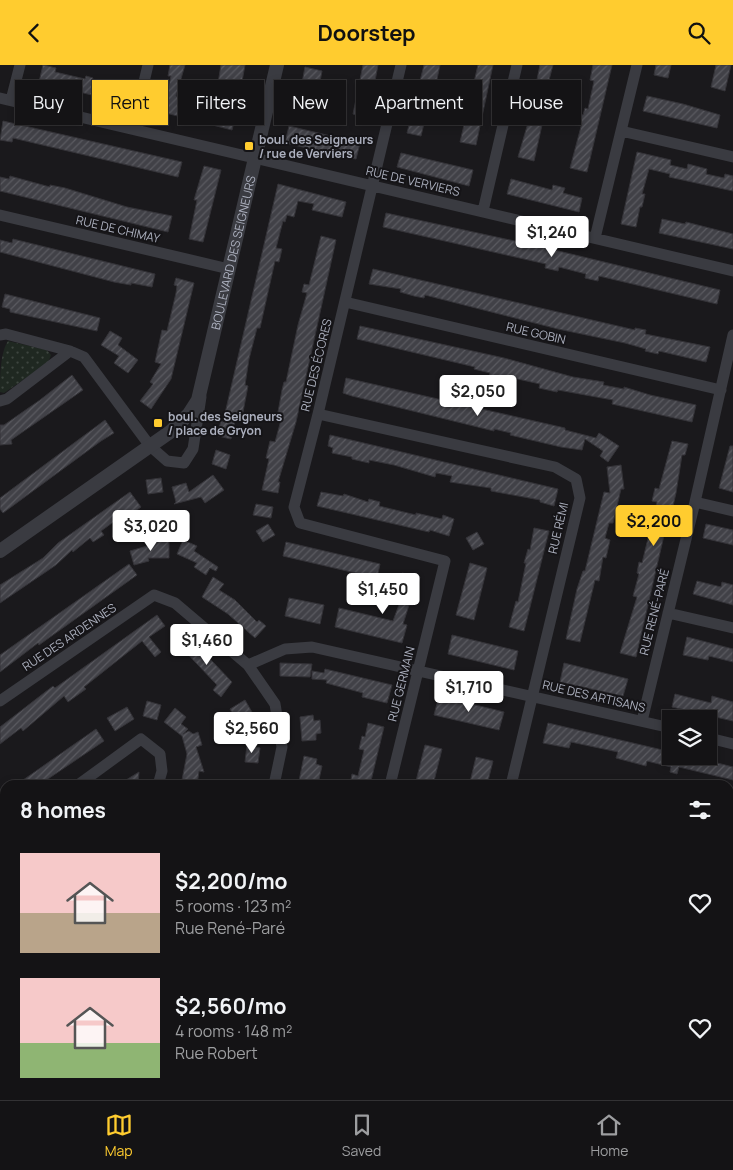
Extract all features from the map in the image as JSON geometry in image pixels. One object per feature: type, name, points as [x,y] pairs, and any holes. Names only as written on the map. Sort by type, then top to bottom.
[{"type":"street","points":[[6,99],[20,65]]},
{"type":"street","points":[[133,128],[148,65]]},
{"type":"street","name":"BOULEVARD DES SEIGNEURS","points":[[150,445],[167,461],[184,463],[193,449],[204,381],[277,65]]},
{"type":"street","name":"RUE DES ÉCORES","points":[[401,65],[294,507],[300,523],[446,561]]},
{"type":"street","points":[[483,211],[517,65]]},
{"type":"street","points":[[595,238],[637,65]]},
{"type":"street","name":"RUE DE VERVIERS","points":[[6,99],[733,271]]},
{"type":"street","points":[[621,131],[732,156],[733,144]]},
{"type":"street","name":"RUE DE CHIMAY","points":[[0,215],[229,269]]},
{"type":"street","name":"RUE GOBIN","points":[[345,302],[721,390]]},
{"type":"street","points":[[0,335],[6,333],[70,351],[84,357],[150,445]]},
{"type":"street","name":"RUE RENÉ-PARÉ","points":[[642,721],[733,335]]},
{"type":"street","points":[[0,401],[7,399],[70,351]]},
{"type":"street","name":"BOULEVARD DES SEIGNEURS","points":[[0,551],[170,432],[189,414],[198,400],[204,381]]},
{"type":"street","name":"RUE RÉMI","points":[[318,414],[555,467],[576,479],[580,498],[512,780]]},
{"type":"street","points":[[695,502],[733,511]]},
{"type":"street","name":"RUE GERMAIN","points":[[391,780],[446,561]]},
{"type":"street","name":"RUE DES ARDENNES","points":[[0,701],[154,595],[175,603],[248,665]]},
{"type":"street","points":[[668,613],[733,628]]},
{"type":"street","name":"RUE DES ARTISANS","points":[[248,665],[285,649],[312,647],[662,727]]},
{"type":"street","points":[[248,665],[275,704],[282,747],[275,780]]},
{"type":"street","points":[[85,780],[141,739],[160,754],[162,771],[159,780]]},
{"type":"street","points":[[717,740],[733,744]]},
{"type":"green space","points":[[8,341],[47,350],[51,355],[48,363],[4,393],[0,392],[0,372],[3,352]]},
{"type":"building","points":[[43,65],[56,68],[55,72],[85,79],[86,76],[93,78],[92,95],[82,93],[82,80],[39,80]]},
{"type":"building","points":[[170,65],[185,65],[181,80],[178,80],[176,96],[178,96],[178,116],[168,114],[168,89],[171,76],[168,76]]},
{"type":"building","points":[[221,65],[245,65],[242,80],[218,80]]},
{"type":"building","points":[[363,65],[378,65],[375,80],[360,80]]},
{"type":"building","points":[[424,65],[440,65],[437,80],[420,80]]},
{"type":"building","points":[[478,65],[493,65],[482,117],[482,80],[474,80]]},
{"type":"building","points":[[540,65],[553,65],[549,80],[537,80]]},
{"type":"building","points":[[593,65],[612,65],[587,172],[570,168],[582,123],[581,114],[583,115],[585,108],[588,109],[594,81],[590,80]]},
{"type":"building","points":[[656,65],[671,65],[668,78],[654,75]]},
{"type":"building","points":[[716,65],[731,65],[725,91],[711,87]]},
{"type":"building","points":[[305,67],[322,71],[320,80],[303,80]]},
{"type":"building","points":[[647,96],[720,115],[717,128],[643,111]]},
{"type":"building","points":[[356,99],[356,115],[353,114]]},
{"type":"building","points":[[3,121],[182,162],[178,177],[13,138],[12,142],[0,140]]},
{"type":"building","points":[[213,125],[233,125],[232,130]]},
{"type":"building","points":[[409,125],[424,125],[421,136],[407,133]]},
{"type":"building","points":[[464,125],[480,125],[476,145],[460,142]]},
{"type":"building","points":[[527,125],[542,125],[534,161],[518,157]]},
{"type":"building","points":[[289,126],[360,143],[356,159],[285,143]]},
{"type":"building","points":[[637,152],[671,160],[670,165],[687,169],[688,164],[707,169],[706,174],[724,178],[725,174],[733,176],[733,191],[669,177],[670,174],[649,169],[642,194],[645,194],[636,227],[621,224]]},
{"type":"building","points":[[401,153],[473,170],[469,186],[397,167]]},
{"type":"building","points":[[204,166],[221,170],[203,242],[189,239],[197,200],[194,200]]},
{"type":"building","points":[[10,176],[50,187],[50,185],[65,188],[127,207],[172,216],[168,232],[0,191],[0,177],[9,179]]},
{"type":"building","points":[[511,179],[552,190],[553,185],[565,188],[563,193],[582,198],[579,212],[507,194]]},
{"type":"building","points":[[278,184],[346,202],[342,217],[312,210],[314,204],[298,201],[294,217],[287,215],[285,222],[283,221],[276,248],[282,249],[279,262],[275,261],[260,328],[257,328],[249,359],[245,385],[248,386],[242,417],[236,416],[231,439],[218,436],[218,432],[221,421],[223,422]]},
{"type":"building","points":[[386,213],[542,247],[720,290],[717,304],[599,276],[598,281],[585,278],[586,274],[559,267],[558,271],[545,268],[546,264],[383,227]]},
{"type":"building","points":[[662,219],[685,224],[686,222],[733,234],[733,249],[659,233]]},
{"type":"building","points":[[321,236],[336,240],[296,422],[278,482],[280,482],[278,493],[262,490],[269,459],[266,458],[270,441],[275,442],[283,413],[278,412],[282,390],[284,382],[286,382],[307,293],[302,292],[304,284],[309,285]]},
{"type":"building","points":[[13,239],[155,274],[152,287],[114,282],[0,252],[0,240],[12,243]]},
{"type":"building","points":[[373,269],[635,330],[635,328],[646,330],[645,334],[710,347],[706,362],[659,351],[658,354],[645,351],[646,349],[625,343],[558,329],[425,295],[424,298],[414,296],[400,292],[401,289],[369,284]]},
{"type":"building","points":[[176,278],[194,283],[171,379],[151,409],[140,401],[153,384],[150,382],[161,364],[155,362],[162,330],[167,331],[176,293],[177,286],[174,285]]},
{"type":"building","points":[[5,294],[100,318],[97,331],[10,312],[10,309],[2,307]]},
{"type":"building","points":[[360,326],[504,358],[573,377],[604,382],[603,385],[624,389],[624,387],[696,405],[692,422],[612,404],[613,400],[539,388],[540,384],[509,377],[508,382],[498,379],[494,392],[486,390],[490,373],[474,369],[475,367],[357,339]]},
{"type":"building","points":[[110,331],[122,338],[118,345],[138,360],[128,373],[114,363],[119,356],[101,345]]},
{"type":"building","points":[[72,375],[83,390],[11,440],[12,444],[0,445],[0,425],[4,425],[40,400]]},
{"type":"building","points":[[346,378],[565,428],[565,430],[596,438],[599,433],[619,446],[608,462],[600,456],[603,451],[585,439],[582,450],[561,447],[510,435],[511,433],[494,429],[494,431],[352,396],[343,393]]},
{"type":"building","points":[[105,420],[114,433],[3,513],[0,509],[0,498]]},
{"type":"building","points":[[330,435],[558,489],[554,506],[540,502],[540,500],[491,491],[491,488],[450,482],[452,476],[436,473],[435,477],[394,465],[369,460],[369,463],[332,453],[333,448],[328,446]]},
{"type":"building","points":[[672,441],[688,444],[685,455],[682,455],[676,493],[673,506],[671,505],[636,657],[620,653],[637,597],[633,596],[639,574],[637,573],[639,562],[642,563],[657,502],[652,501],[655,488],[659,489]]},
{"type":"building","points":[[730,446],[733,446],[733,492],[719,488]]},
{"type":"building","points":[[216,450],[230,455],[226,469],[212,464]]},
{"type":"building","points":[[621,465],[624,489],[621,489],[613,523],[609,523],[605,538],[610,540],[606,558],[603,557],[599,581],[595,580],[580,642],[566,639],[577,589],[583,571],[585,571],[604,492],[610,493],[607,467]]},
{"type":"building","points":[[213,475],[224,490],[205,503],[201,497],[174,504],[176,502],[172,487],[186,483],[189,492]]},
{"type":"building","points":[[161,478],[163,492],[148,494],[146,480]]},
{"type":"building","points":[[130,492],[141,507],[130,515],[127,512],[101,531],[104,535],[93,542],[90,538],[73,552],[72,550],[56,565],[0,603],[0,585],[43,558],[58,543]]},
{"type":"building","points":[[321,492],[343,496],[344,494],[368,502],[369,499],[380,502],[379,506],[416,515],[416,513],[442,519],[443,515],[454,519],[449,536],[430,530],[429,532],[317,506]]},
{"type":"building","points":[[256,504],[273,507],[271,518],[253,515]]},
{"type":"building","points":[[268,524],[275,535],[263,542],[256,531]]},
{"type":"building","points":[[706,524],[733,530],[733,545],[703,538]]},
{"type":"building","points":[[534,528],[549,531],[524,631],[509,627],[516,601],[518,602],[526,563],[524,563],[528,549],[530,550]]},
{"type":"building","points":[[477,532],[484,544],[473,550],[466,538]]},
{"type":"building","points":[[154,540],[169,540],[169,558],[148,558],[149,561],[134,565],[130,551],[154,544]]},
{"type":"building","points":[[183,540],[197,546],[194,551],[218,567],[216,571],[210,568],[206,575],[194,567],[197,563],[177,554]]},
{"type":"building","points":[[286,542],[380,564],[377,578],[283,556]]},
{"type":"building","points":[[470,563],[487,568],[474,620],[456,615]]},
{"type":"building","points":[[129,564],[137,575],[39,645],[38,643],[0,672],[0,655]]},
{"type":"building","points":[[402,573],[420,577],[413,605],[409,605],[403,624],[407,625],[402,643],[335,627],[339,608],[393,621],[400,602],[395,601]]},
{"type":"building","points":[[213,577],[224,584],[219,590],[235,600],[257,622],[259,620],[266,626],[255,638],[228,614],[202,597]]},
{"type":"building","points":[[697,581],[721,587],[722,582],[733,585],[733,605],[693,594]]},
{"type":"building","points":[[289,598],[324,605],[320,624],[285,616]]},
{"type":"building","points":[[157,615],[165,626],[149,637],[161,652],[155,657],[142,641],[84,687],[86,689],[68,702],[64,696],[23,731],[21,728],[0,744],[0,727],[53,686],[55,688]]},
{"type":"building","points":[[452,635],[518,651],[514,670],[448,654]]},
{"type":"building","points":[[188,636],[232,682],[221,697],[213,690],[217,685],[179,645]]},
{"type":"building","points":[[687,637],[733,649],[733,662],[709,656],[708,660],[683,655]]},
{"type":"building","points":[[280,663],[312,664],[310,677],[280,676]]},
{"type":"building","points":[[564,663],[628,679],[623,696],[560,682]]},
{"type":"building","points":[[325,669],[392,685],[387,703],[362,697],[363,693],[326,683],[327,680],[312,679],[312,671],[324,673]]},
{"type":"building","points":[[675,694],[711,703],[712,696],[733,702],[733,721],[717,717],[717,710],[685,710],[672,707]]},
{"type":"building","points":[[439,696],[504,712],[499,730],[434,715]]},
{"type":"building","points":[[245,700],[256,719],[240,728],[230,709]]},
{"type":"building","points":[[147,701],[161,705],[157,720],[143,716]]},
{"type":"building","points":[[127,707],[134,719],[115,731],[107,718]]},
{"type":"building","points":[[175,708],[186,717],[181,724],[188,729],[183,734],[189,731],[193,734],[198,732],[202,745],[196,747],[204,772],[199,771],[198,780],[182,780],[187,754],[182,736],[164,722]]},
{"type":"building","points":[[313,715],[314,721],[320,720],[321,733],[316,734],[316,740],[302,741],[300,717]]},
{"type":"building","points":[[368,723],[384,727],[371,780],[351,780],[352,774],[358,776],[364,750],[359,749],[362,736],[365,737]]},
{"type":"building","points":[[548,723],[662,750],[662,765],[647,761],[646,766],[616,758],[618,752],[571,742],[569,748],[543,743]]},
{"type":"building","points":[[96,729],[104,741],[46,780],[23,780]]},
{"type":"building","points":[[247,745],[260,748],[258,763],[245,762]]},
{"type":"building","points":[[425,745],[442,749],[434,780],[416,780]]},
{"type":"building","points":[[304,756],[317,759],[316,764],[322,766],[319,780],[299,780]]},
{"type":"building","points":[[476,757],[493,761],[488,780],[470,780]]},
{"type":"building","points":[[717,763],[733,767],[733,780],[679,767],[677,774],[670,772],[671,767],[663,765],[717,765]]},
{"type":"building","points":[[139,772],[138,780],[126,780]]},
{"type":"place","name":"boul. des Seigneurs / rue de Verviers","points":[[249,146]]},
{"type":"place","name":"boul. des Seigneurs / place de Gryon","points":[[158,423]]}]
